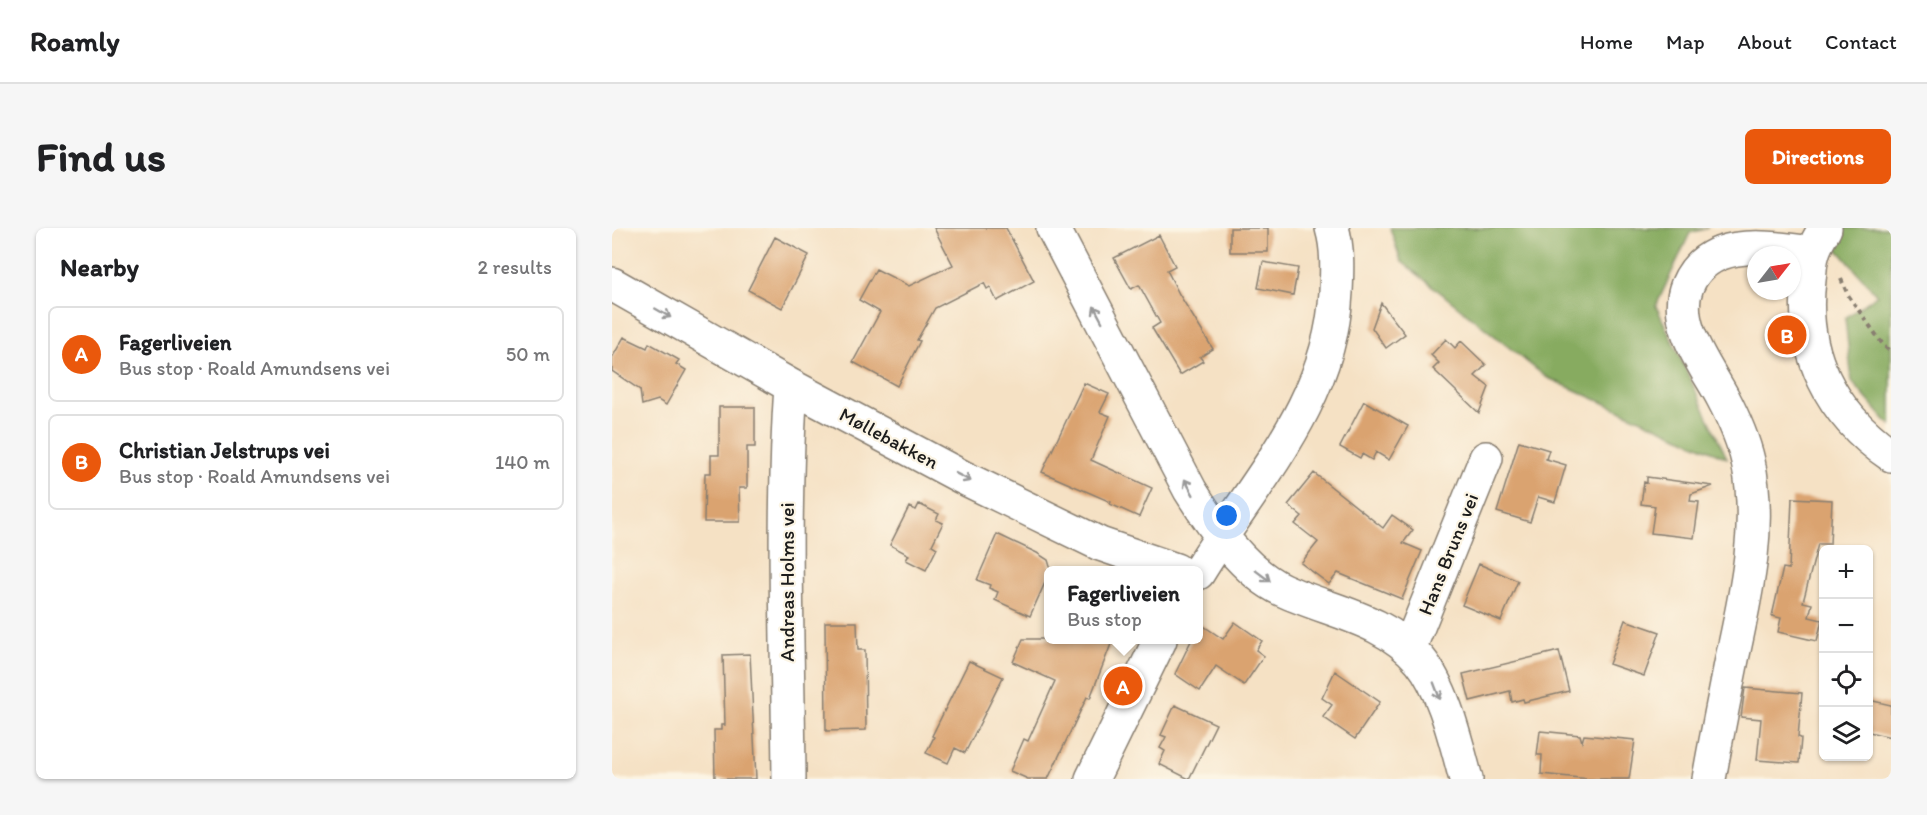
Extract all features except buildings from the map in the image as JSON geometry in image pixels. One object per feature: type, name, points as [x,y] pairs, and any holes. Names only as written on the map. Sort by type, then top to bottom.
[{"type":"street","points":[[1053,228],[1190,490],[1222,535],[1260,575],[1282,589],[1361,618],[1386,632],[1409,649],[1433,680],[1452,730],[1466,779]]},
{"type":"street","points":[[1202,566],[1268,470],[1302,415],[1318,379],[1328,348],[1336,300],[1337,276],[1332,228]]},
{"type":"street","points":[[1709,779],[1747,591],[1754,508],[1749,464],[1743,439],[1686,326],[1683,308],[1684,295],[1695,272],[1723,252],[1819,240],[1807,317],[1815,361],[1838,405],[1856,426],[1891,455]]},
{"type":"street","name":"Møllebakken","points":[[612,284],[791,386],[962,477],[1100,544],[1164,566]]},
{"type":"street","name":"Andreas Holms vei","points":[[789,779],[786,527],[791,386]]},
{"type":"street","name":"Hans Bruns vei","points":[[1409,649],[1486,458]]},
{"type":"street","points":[[1092,779],[1158,644]]},
{"type":"path","points":[[1819,240],[1848,295],[1884,346],[1891,352]]},
{"type":"green space","points":[[1390,228],[1708,228],[1690,233],[1656,306],[1727,458],[1546,377],[1401,261]]},
{"type":"green space","points":[[1819,228],[1891,228],[1891,425],[1852,382],[1845,318],[1877,295]]},
{"type":"place","name":"Christian Jelstrups vei","points":[[1787,335]]},
{"type":"place","name":"Fagerliveien","points":[[1123,686]]}]
